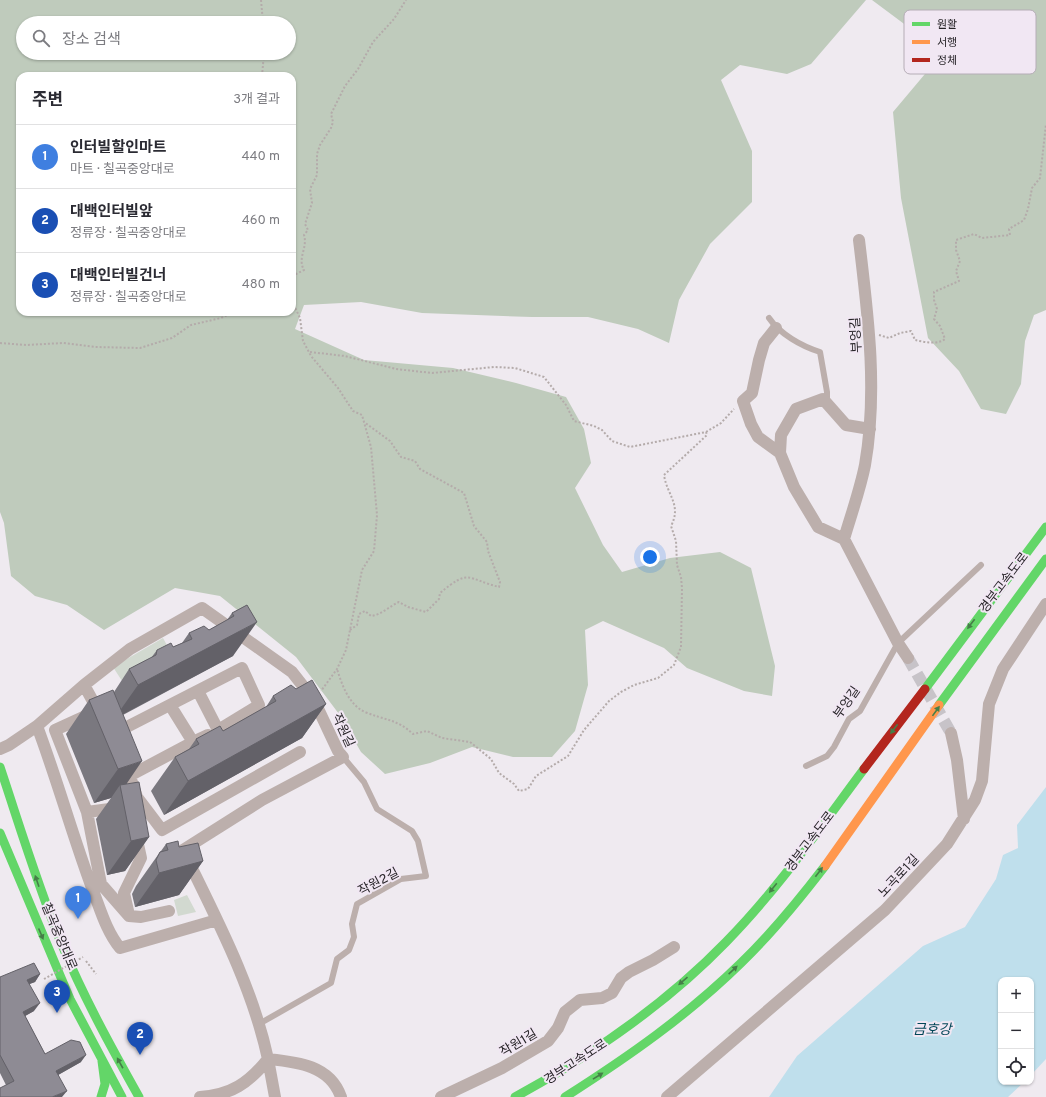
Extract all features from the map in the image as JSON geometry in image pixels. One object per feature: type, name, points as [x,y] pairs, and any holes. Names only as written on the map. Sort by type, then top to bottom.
[{"type":"main road","name":"경부고속도로","points":[[515,1097],[538,1085],[633,1022],[717,952],[755,910],[798,858],[1046,527]]},
{"type":"main road","name":"경부고속도로","points":[[565,1097],[602,1074],[700,1000],[743,961],[782,918],[866,809],[1046,559]]},
{"type":"main road","name":"칠곡중앙대로","points":[[0,767],[38,884],[62,946],[101,1029],[139,1097]]},
{"type":"main road","name":"칠곡중앙대로","points":[[0,833],[12,866],[70,999],[122,1097]]},
{"type":"main road","points":[[101,1097],[105,1084],[102,1058]]},
{"type":"street","name":"부엉길","points":[[844,539],[864,467],[870,429],[870,335],[858,240]]},
{"type":"street","points":[[773,323],[764,343],[752,393],[743,401],[751,424],[758,437],[780,453]]},
{"type":"street","points":[[870,429],[846,425],[824,398],[796,409],[781,435],[780,453],[794,487],[818,527],[844,539],[898,643],[908,658]]},
{"type":"street","name":"노곡로1길","points":[[667,1097],[885,910],[947,844],[975,800],[982,781],[989,704],[1003,669],[1046,604]]},
{"type":"street","name":"작원길","points":[[0,749],[9,745],[37,726],[84,685],[130,649],[202,608],[292,672],[314,700],[338,751],[343,756],[262,800],[183,850],[233,953],[259,1024],[268,1059],[275,1097]]},
{"type":"street","points":[[112,735],[242,668],[259,705],[218,730],[131,775]]},
{"type":"street","points":[[84,685],[119,748],[131,775],[137,797],[162,830],[300,752]]},
{"type":"street","points":[[198,691],[218,730]]},
{"type":"street","points":[[170,705],[194,742]]},
{"type":"street","points":[[98,710],[54,730],[88,812],[101,884],[129,916],[141,917],[169,911]]},
{"type":"street","points":[[37,726],[57,778],[79,852],[106,924],[113,939],[120,948],[217,920]]},
{"type":"street","points":[[951,733],[957,760],[964,819]]},
{"type":"street","points":[[88,812],[128,806],[127,802],[137,797]]},
{"type":"street","points":[[129,916],[124,893],[141,858],[132,821]]},
{"type":"street","name":"작원1길","points":[[441,1097],[502,1068],[548,1041],[558,1028],[565,1012],[580,1000],[602,998],[612,993],[621,978],[629,972],[674,947]]},
{"type":"street","points":[[200,1097],[216,1096],[240,1086],[256,1074],[268,1059],[296,1062],[322,1071],[333,1081],[340,1094]]},
{"type":"lane","points":[[773,323],[810,349],[820,352],[827,392],[826,402]]},
{"type":"lane","name":"부엉길","points":[[806,766],[826,756],[834,747],[849,719],[860,711],[898,643],[981,565]]},
{"type":"lane","name":"작원2길","points":[[259,1024],[331,983],[337,959],[349,950],[354,937],[352,924],[357,904],[401,879],[426,876],[418,842],[412,831],[377,809],[364,782],[343,756]]},
{"type":"path","points":[[261,0],[262,16]]},
{"type":"path","points":[[296,274],[304,270],[300,260],[306,242],[304,235],[308,230],[305,224],[312,203],[310,189],[317,175],[317,154],[320,145],[331,128],[331,114],[345,86],[358,69],[373,42],[394,19],[406,0]]},
{"type":"path","points":[[262,72],[263,60]]},
{"type":"path","points":[[870,335],[881,334],[889,338],[900,333],[911,331],[916,340],[924,342],[941,342],[945,339],[940,326],[934,319],[937,309],[934,300],[934,292],[960,282],[956,271],[960,260],[956,250],[956,240],[974,234],[982,238],[1010,235],[1009,229],[1024,220],[1028,209],[1032,188],[1040,178],[1046,124]]},
{"type":"path","points":[[296,310],[300,318],[303,341],[353,411],[362,415],[371,447],[377,515],[374,551],[362,570],[346,650],[337,669],[314,700]]},
{"type":"path","points":[[0,343],[26,346],[63,343],[95,347],[140,348],[172,338],[191,325],[225,316]]},
{"type":"path","points":[[310,352],[345,356],[396,369],[432,374],[488,367],[515,368],[544,377],[566,405],[574,421],[594,426],[602,430],[612,441],[630,447],[706,432],[721,423],[743,401]]},
{"type":"path","points":[[350,630],[357,625],[360,614],[365,611],[372,616],[378,615],[385,609],[399,602],[408,607],[426,612],[440,599],[440,593],[452,583],[465,577],[482,580],[499,587],[500,582],[488,551],[487,542],[474,526],[464,493],[420,469],[415,461],[401,456],[390,441],[363,421]]},
{"type":"path","points":[[337,669],[342,686],[348,696],[364,712],[402,724],[413,734],[427,731],[442,738],[470,742],[491,759],[499,773],[514,784],[519,791],[528,789],[536,776],[568,756],[584,730],[609,701],[634,685],[658,678],[674,665],[681,647],[682,588],[681,577],[677,565],[676,541],[671,526],[676,516],[675,504],[665,482],[664,475],[707,435],[706,432]]},
{"type":"path","points":[[44,979],[83,958],[96,974]]},
{"type":"shaded area","points":[[163,638],[173,656],[124,684],[113,667]]},
{"type":"shaded area","points":[[187,895],[196,912],[178,916],[174,900]]},
{"type":"green space","points":[[0,0],[866,0],[811,64],[787,74],[740,65],[721,80],[752,151],[752,202],[710,244],[679,300],[669,343],[638,329],[588,317],[532,317],[422,313],[361,302],[304,305],[295,329],[364,360],[453,368],[566,397],[584,429],[591,463],[575,488],[603,545],[622,572],[670,558],[720,552],[751,568],[775,666],[772,696],[744,691],[687,668],[664,648],[603,621],[585,630],[588,685],[575,731],[552,757],[513,757],[472,747],[430,763],[385,774],[361,752],[339,714],[296,657],[220,596],[175,588],[104,630],[67,605],[35,596],[11,576],[4,523],[0,512]]},
{"type":"green space","points":[[872,0],[1046,0],[1046,310],[1034,315],[1025,341],[1021,384],[1006,414],[981,409],[959,371],[928,338],[901,198],[893,112],[925,74],[1036,74],[1036,10],[904,10],[904,24]]},
{"type":"water","name":"금호강","points":[[1046,787],[1046,1059],[1034,1072],[1034,977],[998,977],[998,1085],[1021,1085],[1008,1097],[769,1097],[797,1056],[923,946],[965,927],[996,879],[1003,855],[1018,848],[1017,825]]},
{"type":"building","points":[[247,605],[257,622],[138,685],[129,669],[156,655],[157,650],[171,643],[173,647],[192,639],[189,633],[204,626],[209,630],[234,616],[232,613]]},
{"type":"building","points":[[312,680],[326,704],[188,781],[175,757],[199,744],[196,739],[220,726],[223,731],[276,701],[273,696],[291,685],[296,689]]},
{"type":"building","points":[[113,690],[142,761],[118,769],[89,700]]},
{"type":"building","points":[[139,782],[149,837],[131,841],[120,785]]},
{"type":"building","points":[[178,841],[179,847],[198,843],[203,861],[159,873],[156,860],[160,852],[168,850],[166,844]]},
{"type":"building","points":[[34,963],[40,974],[27,980],[40,1003],[23,1012],[45,1054],[71,1040],[80,1042],[86,1055],[56,1071],[67,1091],[52,1097],[0,1097],[0,1088],[14,1081],[0,1055],[0,977]]},
{"type":"tunnel","points":[[908,658],[951,733]]},
{"type":"traffic: fast","points":[[925,689],[1046,527]]},
{"type":"traffic: fast","points":[[939,705],[1046,559]]},
{"type":"traffic: fast","points":[[0,767],[37,879],[70,965],[108,1041],[139,1097]]},
{"type":"traffic: fast","points":[[515,1097],[544,1081],[600,1046],[653,1008],[703,965],[745,922],[781,880],[864,769]]},
{"type":"traffic: fast","points":[[0,833],[70,999],[122,1097]]},
{"type":"traffic: fast","points":[[565,1097],[634,1051],[679,1018],[721,982],[774,928],[825,866]]},
{"type":"traffic: fast","points":[[101,1097],[105,1084],[102,1061]]},
{"type":"traffic: slow","points":[[825,866],[939,705]]},
{"type":"traffic: jam","points":[[864,769],[925,689]]},
{"type":"place","name":"인터빌할인마트","points":[[78,919]]},
{"type":"place","name":"대백인터빌건너","points":[[57,1013]]},
{"type":"place","name":"대백인터빌앞","points":[[140,1055]]}]
